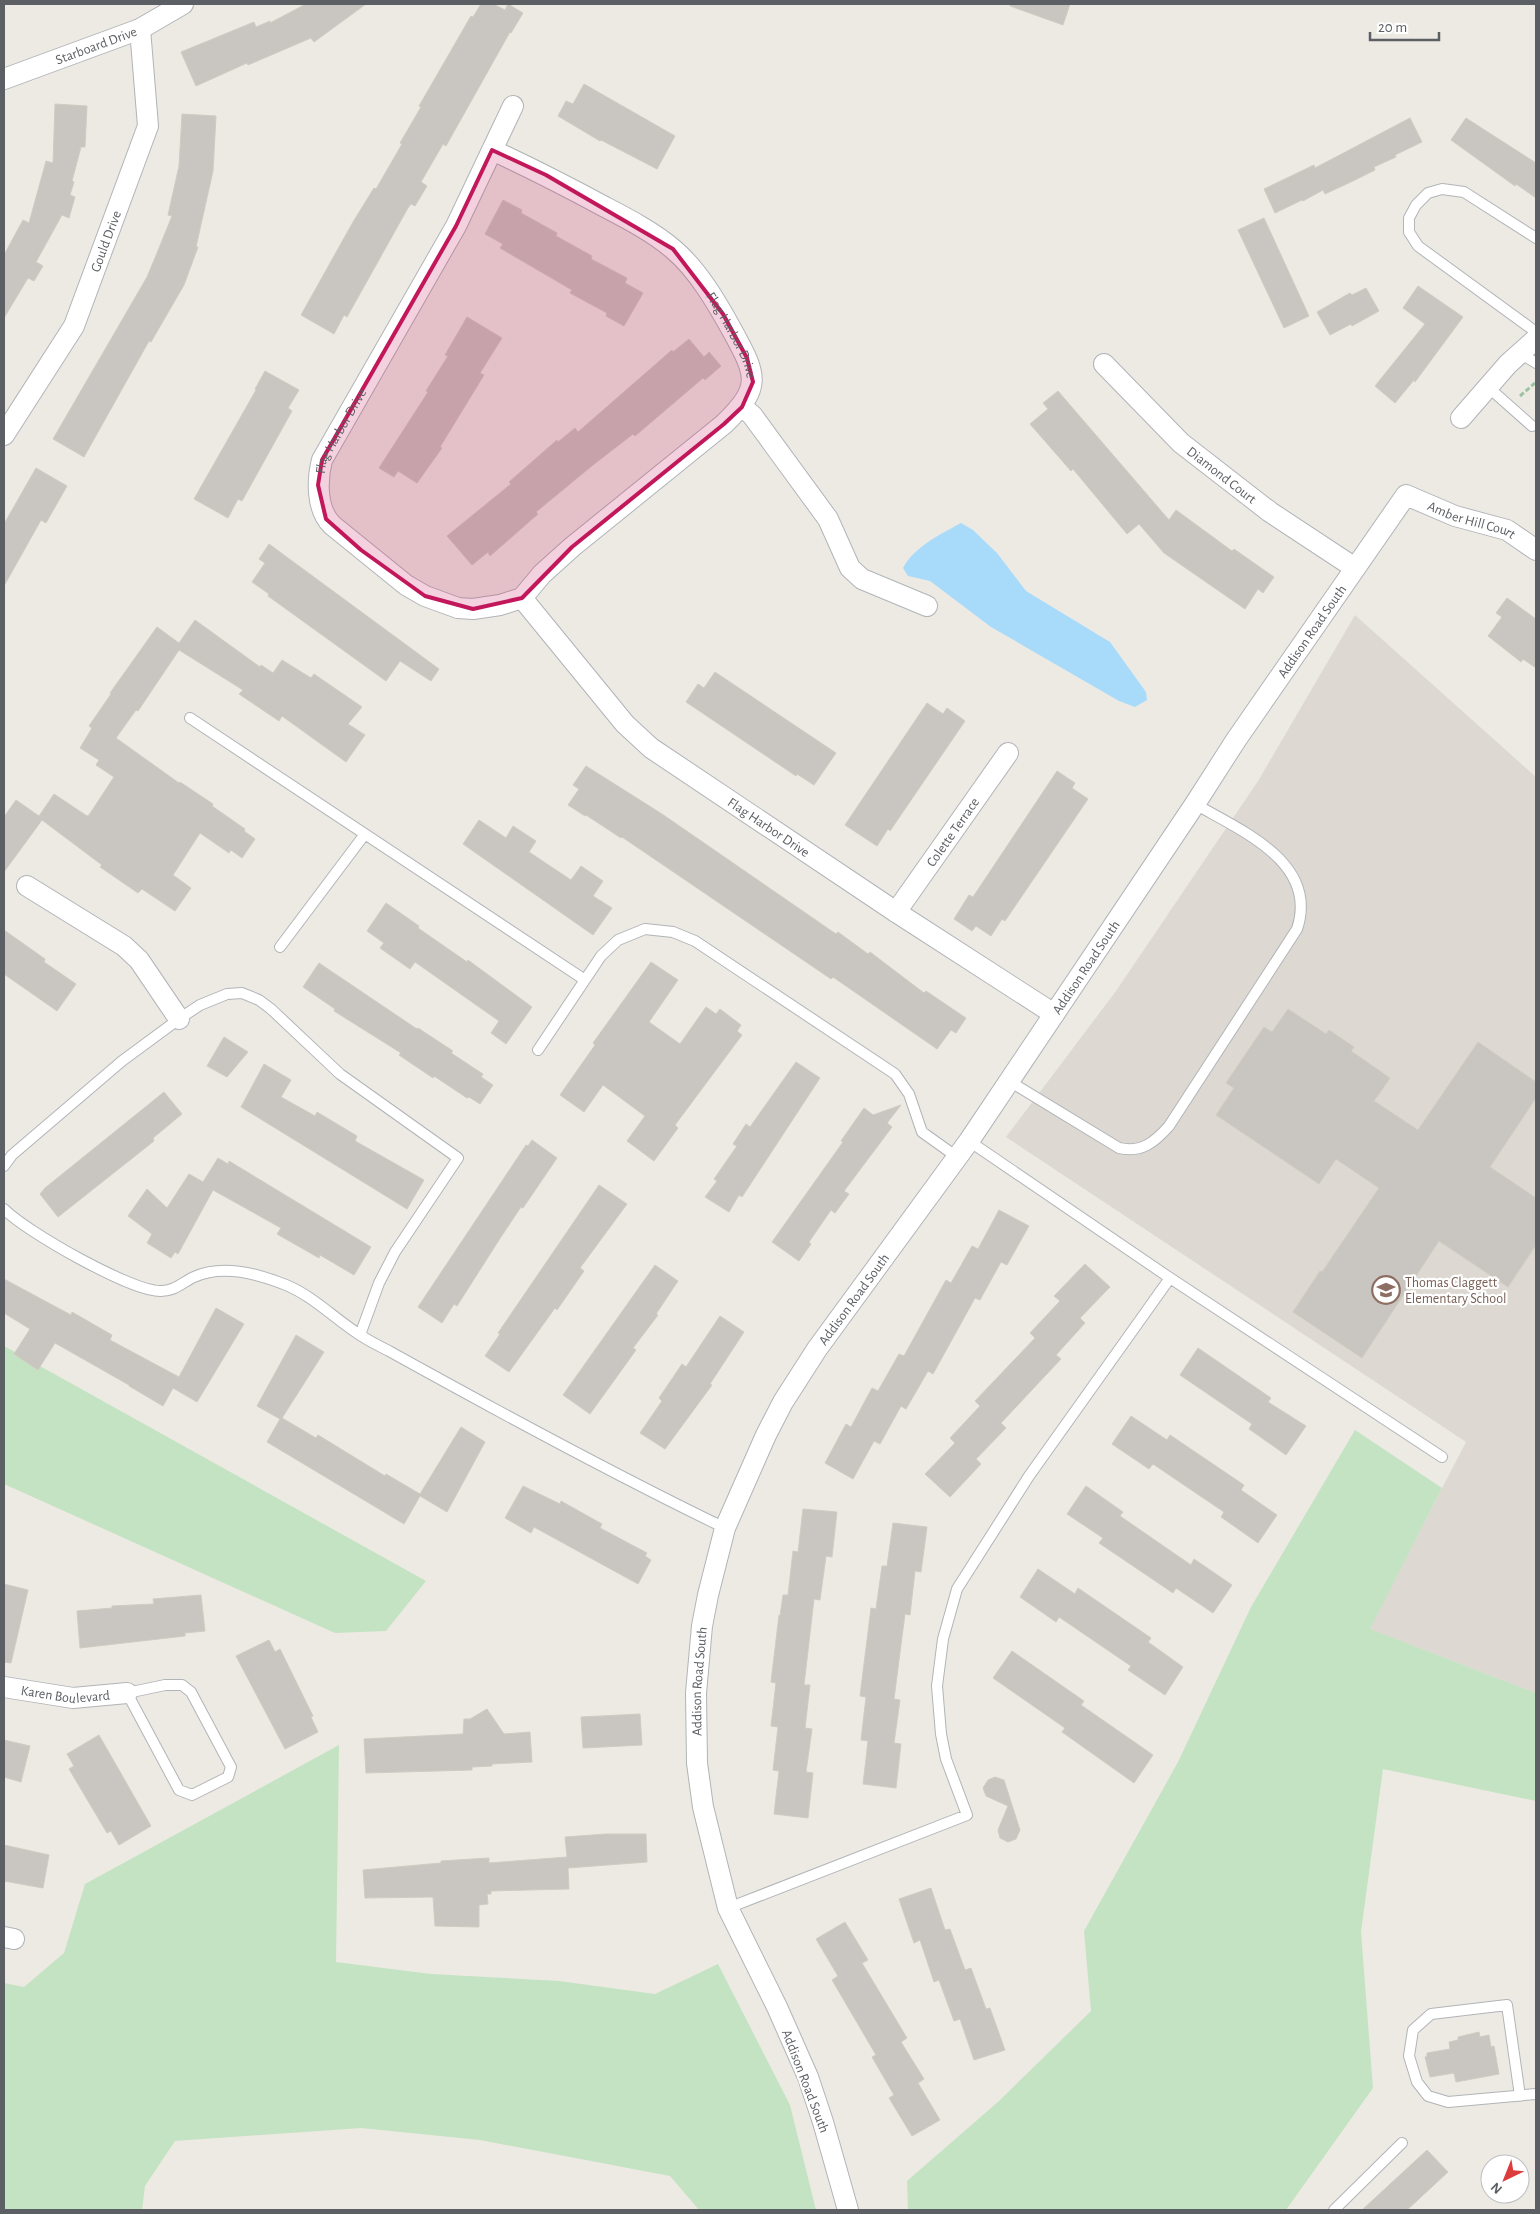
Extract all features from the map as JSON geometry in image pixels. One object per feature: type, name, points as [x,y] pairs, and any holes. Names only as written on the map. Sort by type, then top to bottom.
[{"type":"street","name":"Starboard Drive","points":[[4,80],[140,29],[183,4]]},
{"type":"street","name":"Gould Drive","points":[[4,435],[74,326],[148,126],[140,29]]},
{"type":"street","name":"Flag Harbor Drive","points":[[492,150],[546,175],[624,217],[673,249],[692,269],[723,314],[747,358],[753,382],[742,407],[707,439],[572,547],[542,574],[522,598],[500,605],[474,609],[458,608],[406,586],[326,519],[318,485],[322,460],[456,226],[492,150],[513,106]]},
{"type":"street","points":[[1461,418],[1488,387],[1528,358],[1536,340]]},
{"type":"street","name":"Diamond Court","points":[[1104,364],[1181,443],[1270,512],[1355,568]]},
{"type":"street","points":[[742,407],[752,415],[828,519],[850,568],[862,579],[927,606]]},
{"type":"street","name":"Addison Road South","points":[[848,2210],[823,2122],[808,2078],[777,2006],[728,1908],[703,1807],[697,1764],[696,1693],[702,1626],[725,1528],[766,1435],[783,1402],[817,1349],[969,1141],[1236,740],[1406,495]]},
{"type":"street","name":"Amber Hill Court","points":[[1406,495],[1455,516],[1507,530],[1536,550]]},
{"type":"street","name":"Flag Harbor Drive","points":[[522,598],[625,724],[651,748],[896,912],[1054,1014]]},
{"type":"street","name":"Colette Terrace","points":[[896,912],[1008,753]]},
{"type":"street","points":[[27,886],[124,946],[139,960],[179,1019]]},
{"type":"street","name":"Karen Boulevard","points":[[4,1687],[74,1698],[127,1693]]},
{"type":"lane","points":[[1536,238],[1464,192],[1442,189],[1428,193],[1416,204],[1409,218],[1409,232],[1418,246],[1536,332]]},
{"type":"lane","points":[[1488,387],[1532,426]]},
{"type":"lane","points":[[190,718],[584,980]]},
{"type":"lane","points":[[1009,1081],[1119,1148],[1133,1151],[1157,1140],[1169,1126],[1297,929],[1302,916],[1300,893],[1291,870],[1277,856],[1247,834],[1195,804]]},
{"type":"lane","points":[[280,947],[365,834]]},
{"type":"lane","points":[[538,1050],[609,946],[631,933],[645,930],[660,930],[695,941],[894,1074],[909,1094],[922,1132],[957,1157]]},
{"type":"lane","points":[[4,1166],[12,1155],[122,1061],[200,1005],[227,994],[242,993],[259,1000],[340,1074],[458,1158],[395,1252],[379,1283],[360,1335]]},
{"type":"lane","points":[[969,1141],[1170,1278],[1442,1457]]},
{"type":"lane","points":[[4,1209],[32,1232],[134,1286],[160,1291],[171,1290],[208,1272],[246,1273],[286,1285],[301,1292],[360,1335],[625,1479],[725,1528]]},
{"type":"lane","points":[[728,1908],[967,1815],[946,1759],[941,1734],[937,1686],[943,1639],[954,1597],[967,1573],[1029,1476],[1170,1278]]},
{"type":"lane","points":[[165,1685],[182,1685],[191,1692],[231,1767],[228,1777],[192,1795],[179,1790],[127,1693],[165,1685]]},
{"type":"lane","points":[[1520,2096],[1508,2005],[1431,2014],[1413,2030],[1409,2056],[1417,2082],[1428,2096],[1448,2102],[1520,2096],[1536,2094]]},
{"type":"lane","points":[[1334,2210],[1402,2143]]},
{"type":"highlighted area","points":[[492,150],[546,175],[673,249],[723,314],[747,358],[753,382],[742,407],[724,424],[572,547],[522,598],[473,609],[425,596],[361,550],[326,519],[318,485],[322,460],[456,226]]},
{"type":"shaded area","name":"Thomas Claggett Elementary School","points":[[1355,615],[1536,777],[1536,1693],[1369,1629],[1466,1442],[1006,1137],[1116,991],[1258,781]]},
{"type":"green space","points":[[4,1346],[426,1581],[386,1631],[335,1633],[4,1484]]},
{"type":"green space","points":[[1355,1430],[1442,1488],[1370,1629],[1536,1693],[1536,1801],[1383,1769],[1361,1932],[1373,2088],[1286,2210],[908,2210],[907,2181],[999,2101],[1091,2011],[1084,1931],[1178,1762],[1251,1607]]},
{"type":"green space","points":[[339,1745],[336,1962],[431,1974],[559,1981],[655,1994],[718,1964],[790,2105],[816,2210],[699,2210],[670,2176],[480,2140],[361,2128],[175,2141],[145,2186],[142,2210],[4,2210],[4,1983],[24,1987],[64,1953],[85,1884]]},
{"type":"water","points":[[961,523],[973,530],[997,553],[1026,591],[1110,642],[1146,692],[1147,700],[1135,707],[1119,701],[991,627],[930,581],[908,576],[903,568],[921,547]]},
{"type":"building","points":[[306,4],[366,4],[314,42],[311,38],[248,65],[247,63],[196,86],[181,52],[254,22],[256,27],[270,21],[270,23]]},
{"type":"building","points":[[481,4],[493,4],[505,10],[508,4],[523,13],[510,32],[446,146],[443,144],[421,182],[427,186],[415,206],[411,204],[408,208],[347,317],[344,315],[334,334],[301,315],[353,222],[374,188],[376,189],[402,144],[400,143],[421,107],[419,106],[471,16],[473,17]]},
{"type":"building","points":[[1010,4],[1070,4],[1063,25],[1010,6]]},
{"type":"building","points":[[584,84],[675,136],[657,169],[600,141],[558,116],[566,101],[573,104]]},
{"type":"building","points":[[55,104],[87,106],[85,147],[81,147],[70,195],[75,197],[69,218],[62,215],[36,262],[43,266],[34,281],[28,278],[4,318],[4,255],[23,220],[29,223],[46,161],[53,163]]},
{"type":"building","points":[[182,114],[216,116],[213,171],[196,247],[198,247],[184,285],[151,342],[149,341],[84,457],[53,439],[147,277],[172,216],[168,215],[179,166]]},
{"type":"building","points":[[1410,118],[1422,142],[1395,155],[1396,157],[1374,167],[1375,170],[1353,181],[1325,194],[1323,190],[1275,213],[1264,189],[1314,165],[1315,168]]},
{"type":"building","points":[[1466,118],[1536,163],[1536,198],[1516,184],[1515,186],[1451,140]]},
{"type":"building","points":[[503,200],[522,210],[521,213],[557,233],[556,236],[592,256],[591,259],[627,278],[625,283],[643,293],[624,326],[606,316],[607,313],[570,293],[572,290],[500,248],[503,244],[485,234]]},
{"type":"building","points":[[1264,218],[1309,316],[1284,328],[1238,230]]},
{"type":"building","points":[[1418,286],[1463,317],[1415,382],[1414,380],[1395,403],[1375,386],[1425,324],[1403,308]]},
{"type":"building","points":[[1366,288],[1379,311],[1352,326],[1351,324],[1330,335],[1317,312],[1350,293],[1352,295]]},
{"type":"building","points":[[467,317],[502,338],[480,373],[484,375],[440,447],[442,448],[417,483],[398,471],[394,477],[379,468],[428,392],[426,391],[448,356],[445,355]]},
{"type":"building","points":[[689,339],[704,357],[709,352],[721,366],[705,380],[703,378],[635,436],[633,434],[593,465],[536,512],[538,514],[490,556],[488,552],[472,565],[447,536],[511,484],[509,482],[557,440],[558,442],[575,428],[578,432],[672,350],[673,352]]},
{"type":"building","points":[[265,371],[299,390],[288,408],[292,411],[242,501],[238,499],[228,518],[194,499]]},
{"type":"building","points":[[1058,391],[1169,520],[1176,510],[1232,551],[1234,549],[1274,577],[1263,593],[1258,589],[1245,609],[1164,553],[1139,524],[1127,534],[1073,469],[1071,471],[1030,424],[1048,409],[1043,403]]},
{"type":"building","points":[[36,468],[67,486],[46,523],[41,520],[4,586],[4,524]]},
{"type":"building","points":[[269,544],[439,669],[431,681],[400,661],[386,681],[268,596],[269,594],[252,582],[265,563],[259,559]]},
{"type":"building","points":[[1507,598],[1536,619],[1536,668],[1523,659],[1521,662],[1488,636],[1502,617],[1496,613]]},
{"type":"building","points":[[195,620],[260,667],[261,665],[273,673],[282,660],[311,678],[314,674],[362,707],[348,724],[365,735],[346,762],[282,716],[279,721],[239,694],[243,690],[179,650],[138,711],[136,710],[116,738],[179,783],[213,804],[212,806],[245,829],[244,831],[255,839],[242,858],[231,850],[229,853],[200,833],[173,875],[191,888],[175,911],[142,889],[138,893],[100,867],[102,865],[42,820],[4,872],[4,817],[16,800],[39,816],[54,794],[87,816],[89,815],[114,777],[96,765],[99,760],[80,748],[92,728],[89,726],[157,627],[179,643]]},
{"type":"building","points":[[715,672],[836,753],[814,785],[797,774],[796,776],[686,702],[698,684],[704,688]]},
{"type":"building","points":[[927,703],[943,714],[947,708],[965,721],[890,831],[888,829],[877,846],[845,825]]},
{"type":"building","points":[[586,766],[662,814],[836,934],[838,932],[868,954],[870,952],[924,993],[926,991],[966,1018],[956,1033],[951,1030],[937,1049],[833,977],[831,979],[622,837],[568,805],[579,789],[573,785]]},
{"type":"building","points":[[1057,771],[1075,783],[1072,788],[1088,799],[1005,921],[1002,919],[991,936],[976,926],[972,931],[954,919],[969,895],[973,897]]},
{"type":"building","points":[[479,820],[506,838],[513,826],[536,841],[529,852],[571,880],[581,866],[603,881],[593,896],[612,908],[593,935],[463,844]]},
{"type":"building","points":[[386,903],[419,926],[418,928],[467,962],[468,960],[532,1007],[506,1044],[491,1033],[499,1021],[415,962],[410,969],[380,948],[384,943],[367,931]]},
{"type":"building","points":[[4,930],[45,959],[44,962],[76,984],[57,1011],[4,974]]},
{"type":"building","points":[[651,962],[678,980],[649,1022],[680,1044],[706,1007],[716,1014],[720,1009],[741,1025],[737,1031],[742,1035],[675,1125],[678,1128],[654,1161],[627,1141],[645,1116],[603,1085],[584,1112],[560,1095],[595,1045],[593,1043]]},
{"type":"building","points":[[319,963],[453,1051],[451,1053],[483,1074],[481,1077],[493,1085],[480,1104],[469,1097],[467,1098],[434,1076],[433,1078],[399,1055],[401,1053],[334,1011],[335,1009],[303,987]]},
{"type":"building","points":[[1288,1009],[1326,1034],[1329,1030],[1354,1047],[1351,1051],[1390,1078],[1374,1101],[1418,1130],[1478,1042],[1536,1082],[1536,1098],[1490,1167],[1536,1198],[1536,1245],[1508,1287],[1439,1241],[1362,1358],[1293,1312],[1379,1188],[1336,1159],[1319,1184],[1216,1115],[1234,1088],[1226,1083],[1264,1027],[1272,1032]]},
{"type":"building","points":[[224,1037],[248,1052],[227,1077],[207,1066]]},
{"type":"building","points":[[796,1062],[820,1078],[742,1197],[739,1195],[729,1212],[705,1197],[717,1181],[714,1179],[737,1146],[733,1144],[746,1124],[750,1127]]},
{"type":"building","points":[[264,1064],[291,1080],[281,1097],[315,1116],[317,1112],[357,1136],[355,1141],[424,1180],[407,1209],[241,1107]]},
{"type":"building","points":[[164,1092],[182,1114],[153,1138],[154,1141],[58,1217],[40,1194],[45,1188]]},
{"type":"building","points":[[901,1105],[887,1123],[892,1127],[844,1191],[849,1194],[835,1213],[831,1210],[809,1242],[811,1244],[799,1261],[772,1242],[843,1142],[841,1141],[864,1108],[873,1115]]},
{"type":"building","points":[[532,1140],[557,1158],[523,1208],[521,1207],[457,1306],[454,1304],[442,1323],[418,1307],[526,1145],[528,1146]]},
{"type":"building","points":[[218,1158],[228,1164],[229,1161],[371,1247],[354,1275],[320,1255],[319,1258],[277,1234],[281,1228],[213,1190],[178,1254],[175,1252],[171,1258],[147,1243],[152,1234],[128,1216],[147,1189],[167,1208],[189,1174],[203,1182]]},
{"type":"building","points":[[599,1185],[627,1204],[580,1268],[584,1271],[557,1310],[555,1308],[509,1372],[485,1356],[500,1334],[498,1333]]},
{"type":"building","points":[[999,1210],[1029,1226],[1007,1265],[1001,1262],[980,1300],[975,1298],[933,1374],[928,1371],[906,1409],[901,1406],[880,1444],[874,1441],[853,1479],[825,1463],[846,1424],[851,1427],[872,1388],[878,1391],[899,1354],[904,1356],[946,1280],[951,1283],[972,1246],[978,1249]]},
{"type":"building","points":[[1085,1264],[1110,1287],[1080,1318],[1085,1323],[1056,1355],[1061,1359],[1001,1423],[1006,1428],[976,1459],[981,1464],[950,1497],[925,1474],[955,1443],[950,1438],[980,1406],[975,1401],[1035,1338],[1030,1333],[1060,1301],[1054,1296]]},
{"type":"building","points":[[655,1265],[678,1281],[656,1314],[658,1315],[633,1348],[636,1350],[590,1414],[563,1395]]},
{"type":"building","points":[[4,1279],[71,1315],[72,1312],[112,1335],[110,1340],[179,1377],[216,1308],[244,1324],[197,1402],[173,1388],[163,1406],[55,1343],[38,1370],[14,1354],[30,1329],[4,1313]]},
{"type":"building","points":[[720,1316],[744,1332],[710,1384],[712,1385],[665,1449],[640,1433],[662,1401],[659,1398],[682,1364],[686,1367]]},
{"type":"building","points":[[296,1335],[324,1352],[282,1418],[316,1438],[318,1435],[385,1476],[386,1474],[420,1494],[461,1427],[485,1442],[447,1512],[420,1496],[404,1524],[267,1442],[280,1419],[257,1406]]},
{"type":"building","points":[[1198,1348],[1271,1398],[1268,1402],[1306,1426],[1286,1455],[1249,1429],[1252,1424],[1180,1375]]},
{"type":"building","points":[[1131,1416],[1167,1440],[1170,1435],[1244,1485],[1241,1490],[1277,1515],[1258,1543],[1221,1517],[1224,1512],[1153,1464],[1149,1469],[1112,1444]]},
{"type":"building","points":[[523,1486],[560,1504],[561,1501],[602,1524],[600,1528],[647,1553],[645,1556],[651,1560],[638,1584],[534,1527],[531,1533],[505,1518]]},
{"type":"building","points":[[1086,1486],[1123,1512],[1120,1516],[1191,1565],[1194,1559],[1232,1585],[1213,1613],[1176,1588],[1173,1593],[1099,1543],[1103,1538],[1067,1514]]},
{"type":"building","points":[[803,1509],[837,1512],[832,1557],[826,1556],[820,1600],[814,1599],[804,1685],[810,1685],[805,1728],[812,1729],[806,1772],[813,1773],[808,1818],[774,1814],[779,1771],[773,1770],[778,1727],[771,1726],[776,1683],[771,1682],[779,1615],[783,1595],[788,1595],[793,1551],[798,1552]]},
{"type":"building","points":[[893,1523],[927,1527],[921,1572],[915,1571],[910,1615],[905,1614],[894,1699],[900,1700],[894,1743],[901,1744],[896,1788],[863,1784],[868,1741],[861,1740],[866,1697],[860,1696],[871,1608],[876,1609],[882,1566],[887,1566]]},
{"type":"building","points":[[1038,1569],[1075,1594],[1078,1588],[1151,1638],[1148,1642],[1183,1667],[1165,1695],[1128,1670],[1131,1666],[1059,1617],[1056,1622],[1020,1597]]},
{"type":"building","points":[[4,1584],[28,1590],[11,1663],[4,1662]]},
{"type":"building","points":[[201,1595],[205,1631],[185,1633],[185,1636],[80,1648],[77,1611],[112,1608],[112,1606],[154,1604],[153,1599]]},
{"type":"building","points":[[269,1640],[275,1652],[280,1649],[313,1716],[311,1717],[318,1732],[285,1749],[236,1656]]},
{"type":"building","points":[[1012,1651],[1084,1701],[1081,1705],[1153,1755],[1134,1783],[1062,1732],[1065,1728],[993,1678]]},
{"type":"building","points":[[487,1709],[504,1734],[530,1732],[532,1762],[492,1764],[492,1766],[472,1767],[472,1770],[366,1773],[364,1739],[463,1734],[464,1719],[470,1719]]},
{"type":"building","points":[[640,1714],[642,1745],[583,1748],[581,1717]]},
{"type":"building","points":[[99,1735],[151,1826],[119,1845],[111,1831],[107,1833],[69,1769],[74,1766],[67,1754]]},
{"type":"building","points":[[4,1740],[30,1746],[21,1782],[4,1777]]},
{"type":"building","points":[[995,1777],[1004,1780],[1020,1830],[1016,1839],[1008,1842],[1000,1838],[998,1830],[1008,1806],[986,1796],[983,1788],[988,1780]]},
{"type":"building","points":[[646,1834],[647,1862],[568,1868],[569,1889],[491,1891],[491,1894],[487,1894],[488,1904],[479,1905],[479,1927],[435,1926],[433,1897],[365,1898],[363,1870],[441,1863],[441,1861],[489,1858],[489,1863],[567,1857],[565,1837]]},
{"type":"building","points":[[4,1845],[49,1855],[43,1888],[4,1881]]},
{"type":"building","points":[[931,1888],[945,1930],[950,1929],[965,1970],[971,1968],[986,2009],[990,2008],[1005,2050],[974,2060],[960,2019],[954,2021],[939,1980],[934,1982],[920,1940],[914,1943],[899,1899]]},
{"type":"building","points":[[845,1922],[868,1960],[862,1963],[907,2038],[901,2042],[924,2079],[918,2083],[940,2120],[912,2136],[889,2098],[894,2095],[872,2057],[876,2055],[832,1980],[838,1976],[816,1939]]},
{"type":"building","points":[[1479,2032],[1480,2037],[1489,2035],[1491,2047],[1494,2046],[1499,2074],[1456,2082],[1454,2073],[1430,2077],[1425,2057],[1427,2053],[1450,2049],[1449,2042],[1458,2040],[1458,2037]]},
{"type":"building","points":[[1427,2150],[1448,2172],[1407,2210],[1362,2210]]},
{"type":"place","name":"Thomas Claggett Elementary School","points":[[1386,1290]]}]
